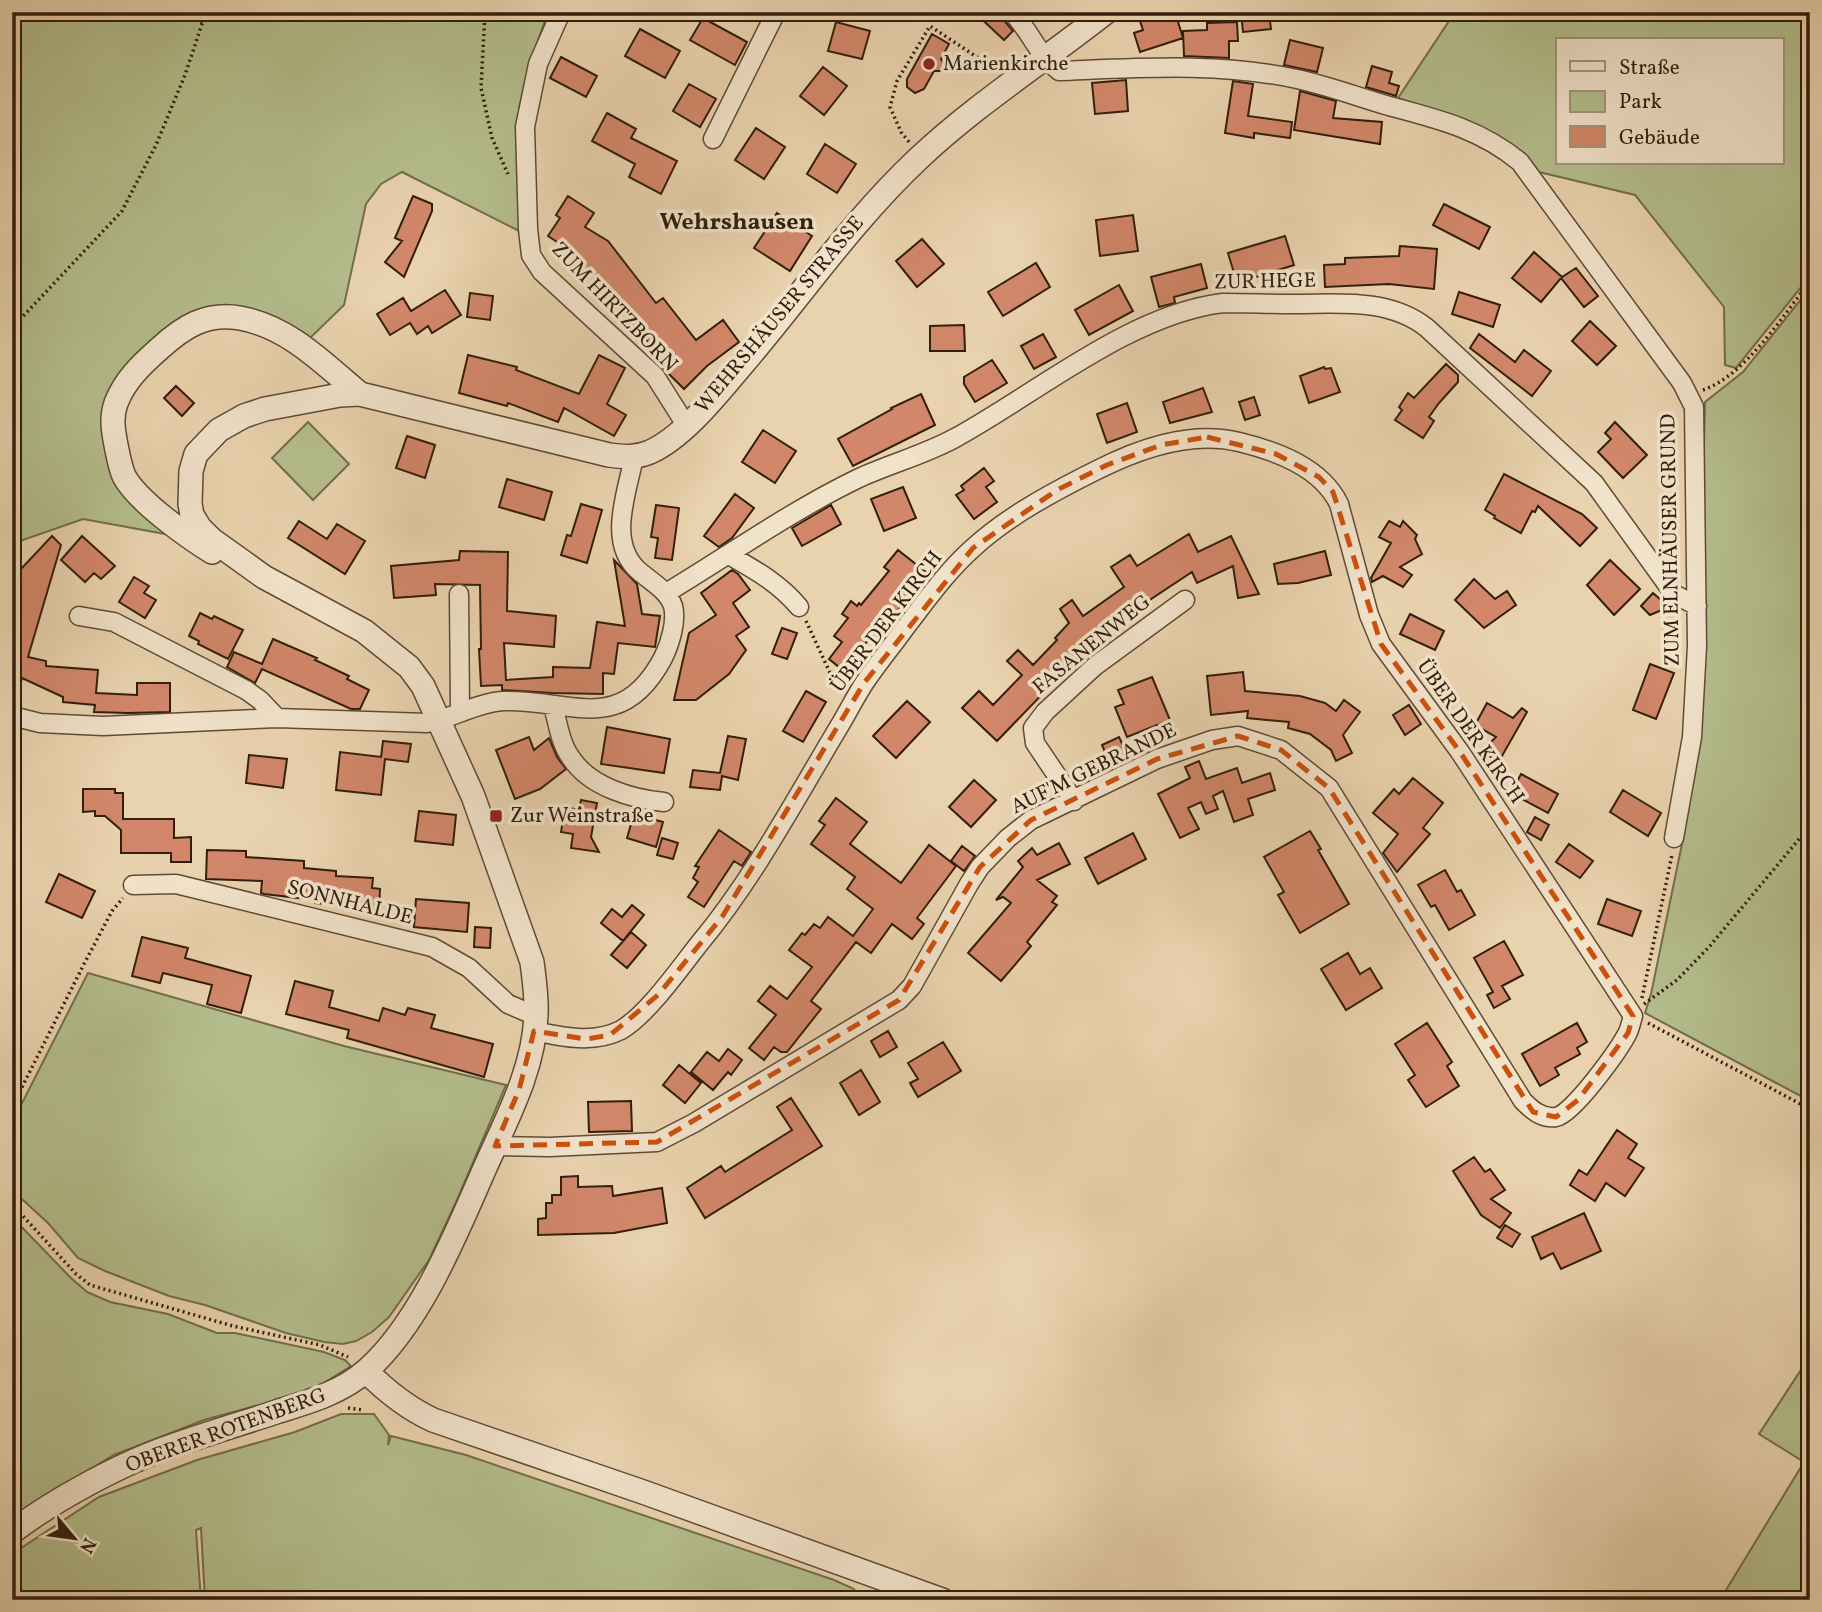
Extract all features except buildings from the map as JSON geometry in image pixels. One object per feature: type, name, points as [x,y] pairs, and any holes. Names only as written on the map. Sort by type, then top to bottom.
[{"type":"street","name":"ZUM HIRTZBORN","points":[[561,12],[538,64],[526,127],[531,255],[542,272],[655,376],[686,425]]},
{"type":"street","points":[[713,139],[776,12]]},
{"type":"street","points":[[1012,12],[1044,60]]},
{"type":"street","name":"WEHRSHÄUSER STRASSE","points":[[634,457],[658,447],[705,407],[760,344],[870,208],[921,156],[1106,12]]},
{"type":"street","name":"ZUM ELNHÄUSER GRUND","points":[[1044,60],[1059,71],[1128,68],[1236,70],[1295,79],[1458,125],[1491,142],[1520,162],[1682,383],[1694,407],[1697,646],[1692,737],[1674,838]]},
{"type":"street","name":"ZUR HEGE","points":[[666,593],[818,499],[858,478],[953,439],[1136,329],[1204,306],[1223,303],[1352,303],[1415,318],[1427,328],[1594,483],[1674,594],[1696,606]]},
{"type":"street","points":[[264,577],[238,568],[184,535],[130,486],[123,473],[113,428],[116,404],[125,385],[180,329],[208,318],[225,317],[258,323],[288,334],[360,394]]},
{"type":"street","points":[[12,716],[40,723],[103,726],[277,718],[427,723],[450,716],[485,704],[505,701],[592,709],[611,708],[646,683],[666,653],[674,624],[673,607],[666,593],[631,563],[623,546],[625,491],[634,457],[575,448],[360,394],[340,395],[255,412],[219,430],[196,454],[189,488],[192,515],[211,539],[264,577],[364,631],[386,648],[409,667],[450,716]]},
{"type":"street","name":"ÜBER DER KIRCH","points":[[535,1023],[586,1039],[599,1038],[623,1028],[638,1016],[722,917],[864,683],[922,606],[972,548],[1057,490],[1107,465],[1161,445],[1188,439],[1224,438],[1276,454],[1319,477],[1333,492],[1339,504],[1369,615],[1381,644],[1460,751],[1633,1016]]},
{"type":"street","points":[[729,555],[772,580],[787,592],[799,607]]},
{"type":"street","points":[[459,594],[450,716],[473,796],[532,962],[535,1023],[519,1090],[433,1278],[393,1341],[366,1371],[414,1411],[433,1419],[942,1600]]},
{"type":"street","name":"FASANENWEG","points":[[1074,801],[1035,743],[1033,728],[1045,712],[1095,666],[1185,600]]},
{"type":"street","points":[[79,616],[114,622],[246,690],[277,718]]},
{"type":"street","points":[[553,706],[571,760],[585,774],[627,795],[664,802]]},
{"type":"street","name":"AUF'M GEBRANDE","points":[[495,1146],[550,1147],[657,1142],[694,1123],[899,1000],[912,986],[969,884],[992,853],[1031,820],[1157,759],[1212,740],[1237,736],[1281,750],[1329,788],[1523,1101],[1533,1111],[1556,1117],[1578,1100],[1628,1033],[1633,1016]]},
{"type":"street","name":"SONNHALDE","points":[[133,885],[176,884],[432,947],[470,968],[508,1004],[535,1023]]},
{"type":"street","name":"OBERER ROTENBERG","points":[[12,1532],[36,1514],[133,1462],[173,1445],[323,1397],[349,1384],[366,1371]]},
{"type":"path","points":[[181,12],[203,23]]},
{"type":"path","points":[[12,328],[122,211],[156,145],[206,12]]},
{"type":"path","points":[[485,12],[481,88],[492,138],[500,159]]},
{"type":"path","points":[[921,156],[901,132],[890,107],[897,80],[930,26],[1014,82]]},
{"type":"path","points":[[1688,396],[1715,386],[1739,369],[1810,282]]},
{"type":"path","points":[[799,607],[848,711]]},
{"type":"path","points":[[1633,1016],[1650,998],[1677,980],[1709,947],[1810,826]]},
{"type":"path","points":[[1633,1016],[1644,993],[1674,838]]},
{"type":"path","points":[[12,1107],[112,911],[133,885]]},
{"type":"path","points":[[1633,1016],[1810,1109]]},
{"type":"path","points":[[12,1204],[76,1274],[90,1284],[233,1326],[320,1345],[353,1359],[366,1371]]},
{"type":"path","points":[[344,1408],[363,1410]]},
{"type":"highlighted area","points":[[1207,437],[1276,454],[1319,477],[1333,492],[1381,644],[1460,752],[1633,1016],[1628,1033],[1578,1100],[1556,1117],[1533,1112],[1329,788],[1281,750],[1238,736],[1157,759],[1031,820],[980,867],[899,1000],[657,1142],[495,1146],[519,1090],[534,1031],[586,1039],[610,1035],[658,995],[722,917],[864,683],[973,548],[1057,490],[1107,465],[1161,445]]},
{"type":"green space","points":[[12,12],[548,12],[519,108],[519,231],[402,172],[381,184],[366,204],[344,305],[307,341],[288,328],[174,323],[104,428],[171,535],[83,519],[20,541],[12,571]]},
{"type":"green space","points":[[1455,12],[1810,12],[1810,276],[1736,368],[1725,365],[1724,307],[1635,195],[1535,171],[1517,148],[1464,119],[1398,98]]},
{"type":"green space","points":[[1810,288],[1810,1101],[1645,1013],[1683,839],[1700,604],[1705,402],[1743,372]]},
{"type":"green space","points":[[308,422],[349,464],[313,500],[272,458]]},
{"type":"green space","points":[[88,973],[344,1046],[506,1085],[429,1260],[389,1317],[372,1332],[356,1341],[343,1344],[324,1342],[286,1333],[205,1305],[169,1296],[105,1271],[78,1258],[48,1223],[12,1190],[12,1123]]},
{"type":"green space","points":[[12,1217],[87,1292],[110,1302],[168,1314],[217,1333],[235,1333],[324,1352],[345,1360],[351,1366],[311,1391],[204,1420],[114,1455],[12,1520]]},
{"type":"green space","points":[[1810,1356],[1810,1600],[1720,1600],[1804,1462],[1759,1434]]},
{"type":"green space","points":[[341,1414],[374,1414],[389,1435],[388,1445],[391,1436],[466,1455],[834,1580],[854,1589],[857,1600],[205,1600],[201,1528],[196,1530],[201,1600],[12,1600],[12,1554],[99,1497],[197,1460],[295,1432]]},
{"type":"place","name":"Marienkirche","points":[[929,64]]},
{"type":"place","name":"Zur Weinstraße","points":[[496,816]]},
{"type":"district","name":"Wehrshausen","points":[[737,223]]}]
